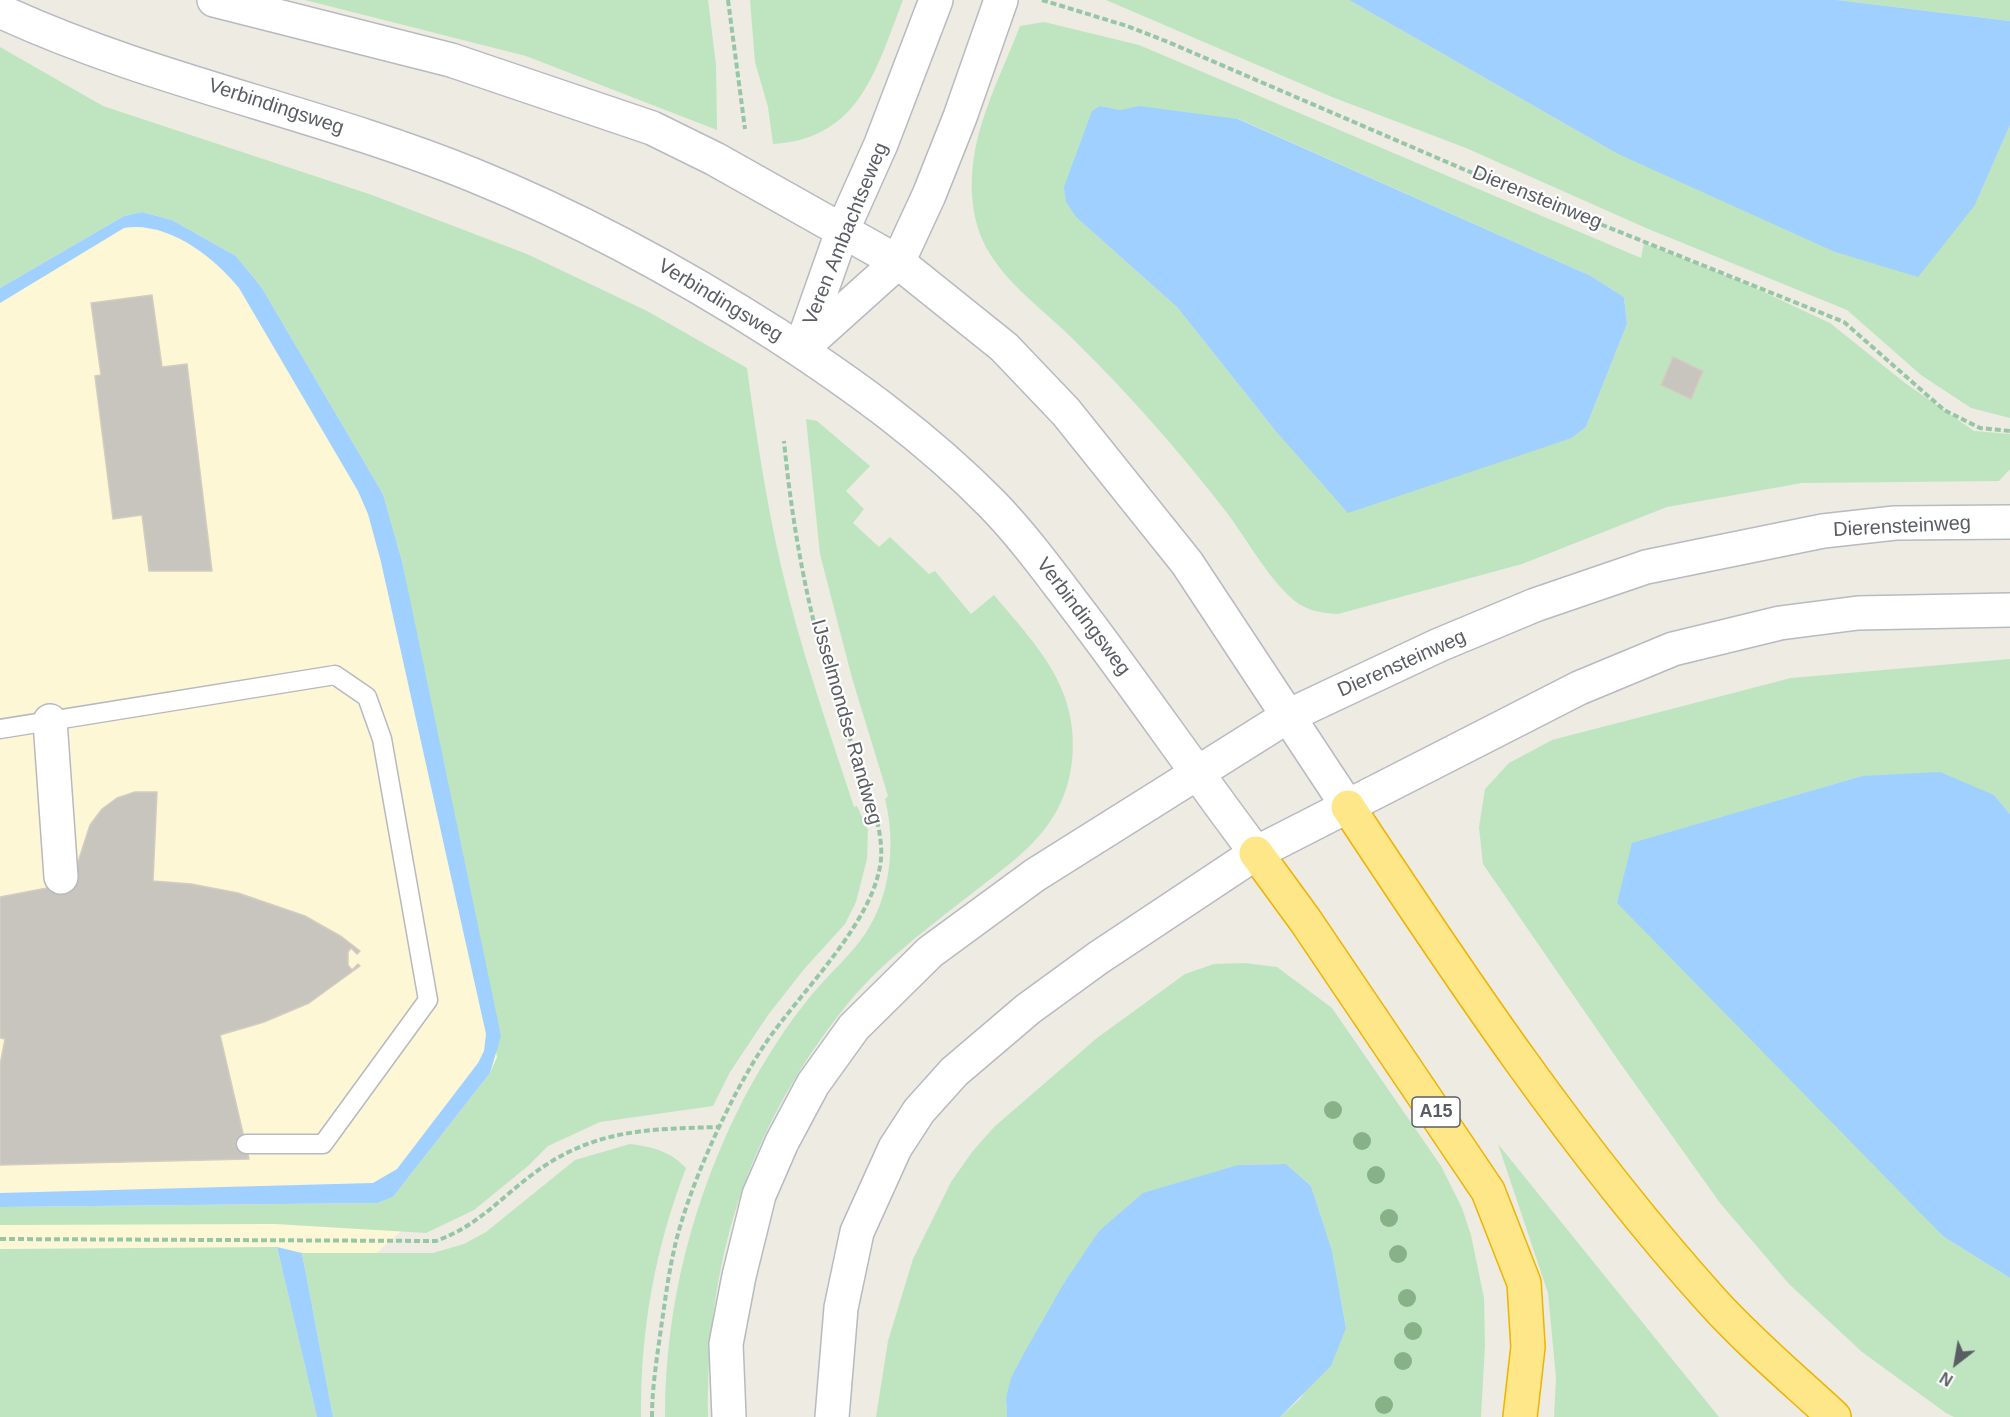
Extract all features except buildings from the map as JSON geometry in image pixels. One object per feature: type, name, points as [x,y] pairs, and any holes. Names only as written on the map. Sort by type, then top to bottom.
[{"type":"highway","points":[[1348,807],[1451,963],[1621,1196],[1713,1302],[1833,1417]]},
{"type":"highway","name":"A15","points":[[1256,853],[1325,950],[1488,1191],[1524,1283],[1528,1347],[1520,1417]]},
{"type":"main road","points":[[214,0],[451,60],[652,128],[715,159],[898,262],[1004,347],[1066,412],[1186,562],[1348,807]]},
{"type":"main road","name":"Veren Ambachtseweg","points":[[800,350],[843,229],[885,133],[936,0]]},
{"type":"main road","name":"Veren Ambachtseweg","points":[[800,350],[898,262],[956,128],[1001,0]]},
{"type":"main road","name":"Verbindingsweg","points":[[0,10],[63,38],[292,111],[472,174],[597,230],[716,296],[800,350],[928,443],[994,506],[1059,584],[1256,853]]},
{"type":"main road","name":"Dierensteinweg","points":[[1196,773],[1288,716],[1439,645],[1535,605],[1646,567],[1823,531],[1895,523],[2010,522]]},
{"type":"main road","points":[[832,1417],[841,1308],[857,1232],[895,1148],[919,1111],[954,1071],[1028,1009],[1098,958],[1256,853],[1579,688],[1673,649],[1780,623],[1858,613],[2010,610]]},
{"type":"main road","points":[[50,721],[61,877]]},
{"type":"main road","points":[[729,1417],[726,1344],[739,1276],[759,1195],[782,1142],[813,1084],[854,1027],[930,952],[1035,875],[1196,773]]},
{"type":"lane","points":[[0,729],[335,675],[367,697],[382,739],[428,1000],[324,1144],[246,1144]]},
{"type":"path","points":[[728,0],[745,129]]},
{"type":"path","name":"Dierensteinweg","points":[[1042,0],[1168,42],[1463,169],[1844,322],[1944,410],[1980,428],[2010,431]]},
{"type":"path","name":"IJsselmondse Randweg","points":[[652,1417],[652,1392],[674,1249],[687,1207],[719,1127],[764,1046],[858,922],[874,884],[881,859],[880,838],[873,807],[831,686],[792,524],[784,441]]},
{"type":"path","points":[[0,1239],[436,1241],[461,1232],[488,1213],[533,1174],[589,1141],[650,1129],[719,1127]]},
{"type":"shaded area","points":[[103,204],[208,212],[340,356],[554,942],[496,1147],[362,1266],[0,1278],[0,268]]},
{"type":"green space","points":[[305,0],[708,0],[716,65],[717,130],[526,56]]},
{"type":"green space","points":[[750,0],[903,0],[873,75],[845,114],[826,129],[802,139],[773,144],[768,107],[755,62]]},
{"type":"green space","points":[[1106,0],[1349,0],[1616,153],[1975,205],[2010,125],[2010,418],[1971,408],[1921,375],[1847,310],[1646,228],[1466,148],[1332,97]]},
{"type":"green space","points":[[1837,0],[2010,0],[2010,21]]},
{"type":"green space","points":[[1044,22],[1139,45],[1641,258],[1644,243],[1744,283],[1830,323],[1905,383],[1974,431],[2010,434],[2010,469],[1999,481],[1802,483],[1667,507],[1522,564],[1338,614],[1306,608],[1294,601],[1271,576],[1224,509],[1153,423],[1096,362],[1017,288],[992,257],[982,240],[972,195],[976,145],[991,97],[1020,26]],"holes":[[[1100,106],[1121,110],[1239,119],[1591,276],[1624,297],[1627,324],[1586,427],[1572,438],[1477,468],[1274,429],[1177,307],[1077,218]]]},
{"type":"green space","points":[[0,47],[103,106],[372,195],[527,254],[647,311],[747,368],[762,467],[781,566],[824,717],[854,807],[857,806],[868,830],[867,859],[856,902],[845,924],[805,968],[768,1015],[730,1072],[713,1106],[600,1122],[548,1146],[528,1166],[474,1210],[426,1233],[275,1224],[0,1225],[0,1207],[378,1203],[393,1197],[490,1073],[497,1057],[402,561],[383,494],[262,288],[236,256],[172,220],[142,212],[124,216],[0,288]]},
{"type":"green space","points":[[806,419],[817,421],[870,466],[846,491],[864,509],[853,523],[879,547],[890,537],[929,574],[935,571],[971,614],[994,595],[1032,640],[1056,677],[1067,705],[1073,738],[1070,772],[1061,803],[1037,839],[1007,866],[887,962],[841,1012],[808,1058],[780,1105],[757,1153],[738,1202],[724,1253],[715,1306],[709,1360],[708,1417],[665,1417],[666,1375],[677,1293],[685,1253],[710,1174],[744,1098],[776,1043],[814,992],[859,942],[874,919],[886,886],[889,868],[890,833],[885,799],[888,796],[852,678],[820,554]]},
{"type":"green space","points":[[2010,659],[2010,814],[1994,795],[1862,776],[1655,837],[1944,1237],[2010,1278],[2010,1417],[1954,1417],[1862,1352],[1789,1284],[1720,1203],[1483,864],[1479,827],[1485,789],[1509,763],[1552,740],[1791,678]]},
{"type":"green space","points":[[1245,963],[1277,967],[1332,1008],[1441,1166],[1462,1208],[1471,1235],[1484,1298],[1485,1345],[1481,1417],[1280,1417],[1300,1399],[1346,1327],[1332,1252],[1311,1186],[1286,1164],[1238,1165],[1099,1231],[1006,1398],[1007,1417],[876,1417],[888,1341],[913,1259],[951,1182],[972,1152],[994,1127],[1097,1038],[1185,974],[1214,964]]},
{"type":"green space","points":[[630,1144],[661,1151],[686,1168],[666,1229],[652,1290],[643,1353],[641,1417],[333,1417],[302,1253],[433,1253],[464,1244],[486,1232],[575,1160]]},
{"type":"green space","points":[[1498,1144],[1719,1417],[1554,1417],[1556,1378],[1548,1293]]},
{"type":"green space","points":[[277,1247],[317,1417],[0,1417],[0,1249]]},
{"type":"water","points":[[1349,0],[1837,0],[2010,21],[2010,125],[1975,205],[1918,277],[1835,252],[1616,153]]},
{"type":"water","points":[[1100,106],[1121,110],[1139,106],[1238,119],[1591,276],[1624,297],[1627,324],[1586,427],[1572,438],[1348,513],[1274,429],[1177,307],[1077,218],[1066,202],[1064,187],[1092,111]]},
{"type":"water","points":[[142,212],[172,220],[236,256],[262,288],[383,494],[402,561],[501,1036],[490,1073],[393,1197],[378,1203],[0,1207],[0,1193],[373,1183],[397,1169],[478,1063],[484,1051],[486,1034],[381,562],[368,514],[358,491],[239,288],[216,264],[188,243],[156,230],[140,227],[124,228],[0,303],[0,288],[124,216]]},
{"type":"water","points":[[1940,772],[1994,795],[2010,814],[2010,1278],[1944,1237],[1617,903],[1632,843],[1862,776]]},
{"type":"water","points":[[1286,1164],[1311,1186],[1332,1251],[1346,1328],[1331,1366],[1280,1417],[1007,1417],[1006,1398],[1011,1378],[1064,1283],[1099,1231],[1143,1193],[1238,1165]]},
{"type":"water","points":[[277,1247],[302,1253],[333,1417],[317,1417]]}]
